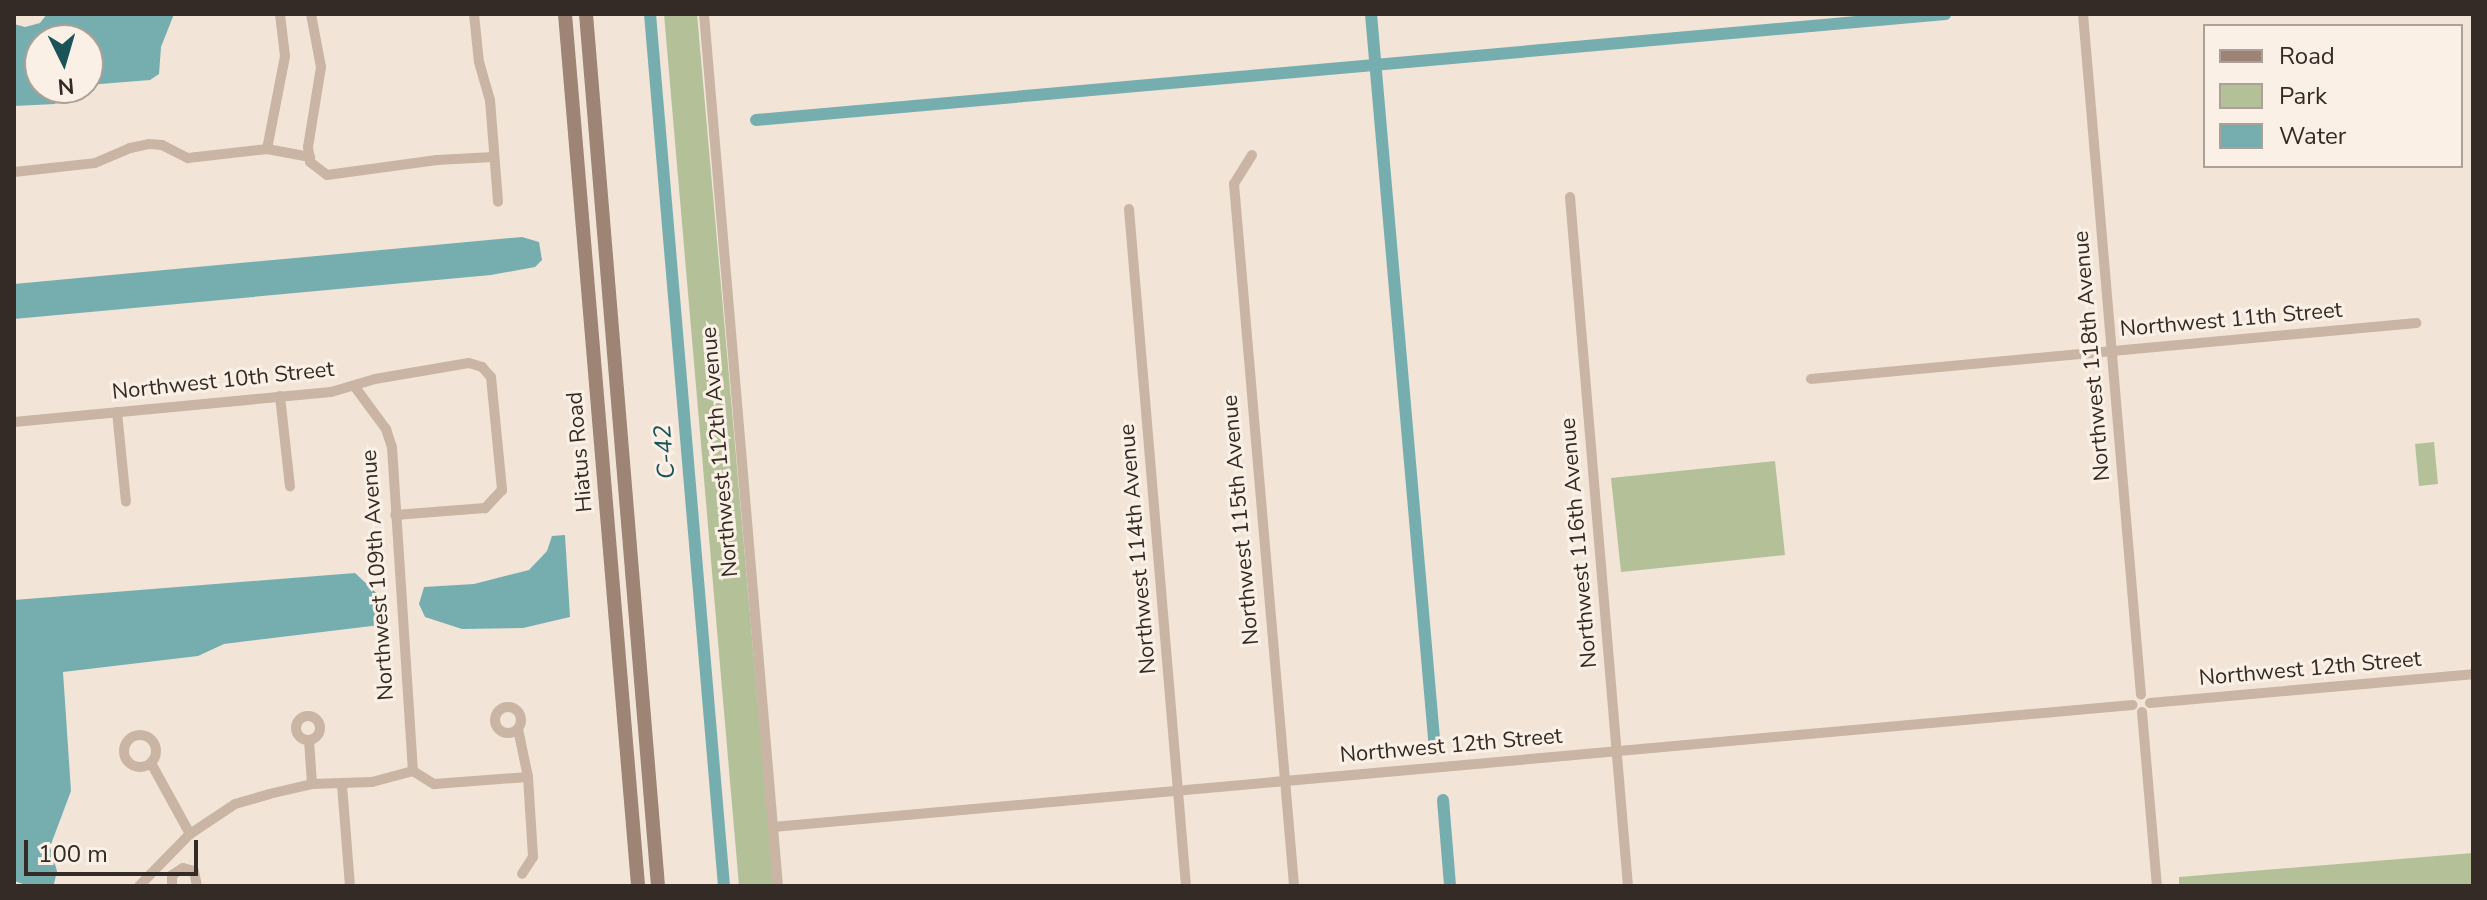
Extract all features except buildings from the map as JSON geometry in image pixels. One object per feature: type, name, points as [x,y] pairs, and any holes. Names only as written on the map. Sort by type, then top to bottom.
[{"type":"main road","name":"Hiatus Road","points":[[565,14],[638,886]]},
{"type":"main road","name":"Hiatus Road","points":[[586,14],[658,886]]},
{"type":"street","points":[[267,149],[285,56],[280,14]]},
{"type":"street","points":[[310,157],[321,67],[311,14]]},
{"type":"street","points":[[474,14],[479,62],[490,100],[498,202]]},
{"type":"street","name":"Northwest 112th Avenue","points":[[704,14],[778,886]]},
{"type":"street","name":"Northwest 118th Avenue","points":[[2083,14],[2157,886]]},
{"type":"street","points":[[14,172],[95,163],[130,148],[149,144],[162,145],[188,158],[267,149],[310,157],[327,175],[437,160],[493,157]]},
{"type":"street","name":"Northwest 115th Avenue","points":[[1252,155],[1234,184],[1294,886]]},
{"type":"street","name":"Northwest 116th Avenue","points":[[1570,197],[1628,886]]},
{"type":"street","name":"Northwest 114th Avenue","points":[[1129,209],[1186,886]]},
{"type":"street","name":"Northwest 11th Street","points":[[1811,379],[2416,323]]},
{"type":"street","name":"Northwest 10th Street","points":[[14,422],[355,387],[375,379],[469,363],[482,367],[491,377],[502,490],[485,508],[395,515]]},
{"type":"street","name":"Northwest 109th Avenue","points":[[355,387],[386,429],[392,447],[413,771]]},
{"type":"street","points":[[280,396],[290,486]]},
{"type":"street","points":[[117,412],[126,502]]},
{"type":"street","name":"Northwest 12th Street","points":[[773,827],[2473,674]]},
{"type":"street","points":[[518,729],[528,777],[533,857],[522,874]]},
{"type":"street","points":[[309,740],[312,784]]},
{"type":"street","points":[[151,763],[190,834]]},
{"type":"street","points":[[139,886],[166,862],[190,834],[235,804],[312,784],[372,782],[413,771],[434,784],[528,777]]},
{"type":"street","points":[[342,785],[350,886],[362,886]]},
{"type":"street","points":[[166,862],[175,871]]},
{"type":"street","points":[[175,871],[191,869],[196,875],[197,886]]},
{"type":"street","points":[[172,886],[175,871]]},
{"type":"green space","points":[[664,14],[697,14],[774,886],[739,886]]},
{"type":"green space","points":[[2434,442],[2438,484],[2419,486],[2415,444]]},
{"type":"green space","points":[[1775,461],[1785,555],[1621,572],[1611,478]]},
{"type":"green space","points":[[2473,853],[2473,886],[2179,886],[2179,877]]},
{"type":"water","points":[[47,14],[174,14],[161,47],[159,74],[150,80],[104,84],[104,24],[36,24]]},
{"type":"water","points":[[14,24],[24,27],[24,104],[55,104],[14,106]]},
{"type":"water","points":[[522,237],[539,242],[542,260],[535,267],[491,275],[14,319],[14,284]]},
{"type":"water","points":[[565,535],[570,617],[523,628],[462,629],[425,617],[419,604],[424,587],[474,584],[529,570],[547,551],[552,536]]},
{"type":"water","points":[[355,573],[386,602],[380,625],[224,644],[198,656],[63,672],[71,791],[50,847],[57,871],[54,884],[29,886],[14,881],[14,600]]},
{"type":"waterway","name":"C-42","points":[[650,14],[724,886]]},
{"type":"waterway","points":[[1371,14],[1435,750]]},
{"type":"waterway","points":[[756,120],[1945,14]]},
{"type":"waterway","points":[[1443,800],[1450,886]]}]
